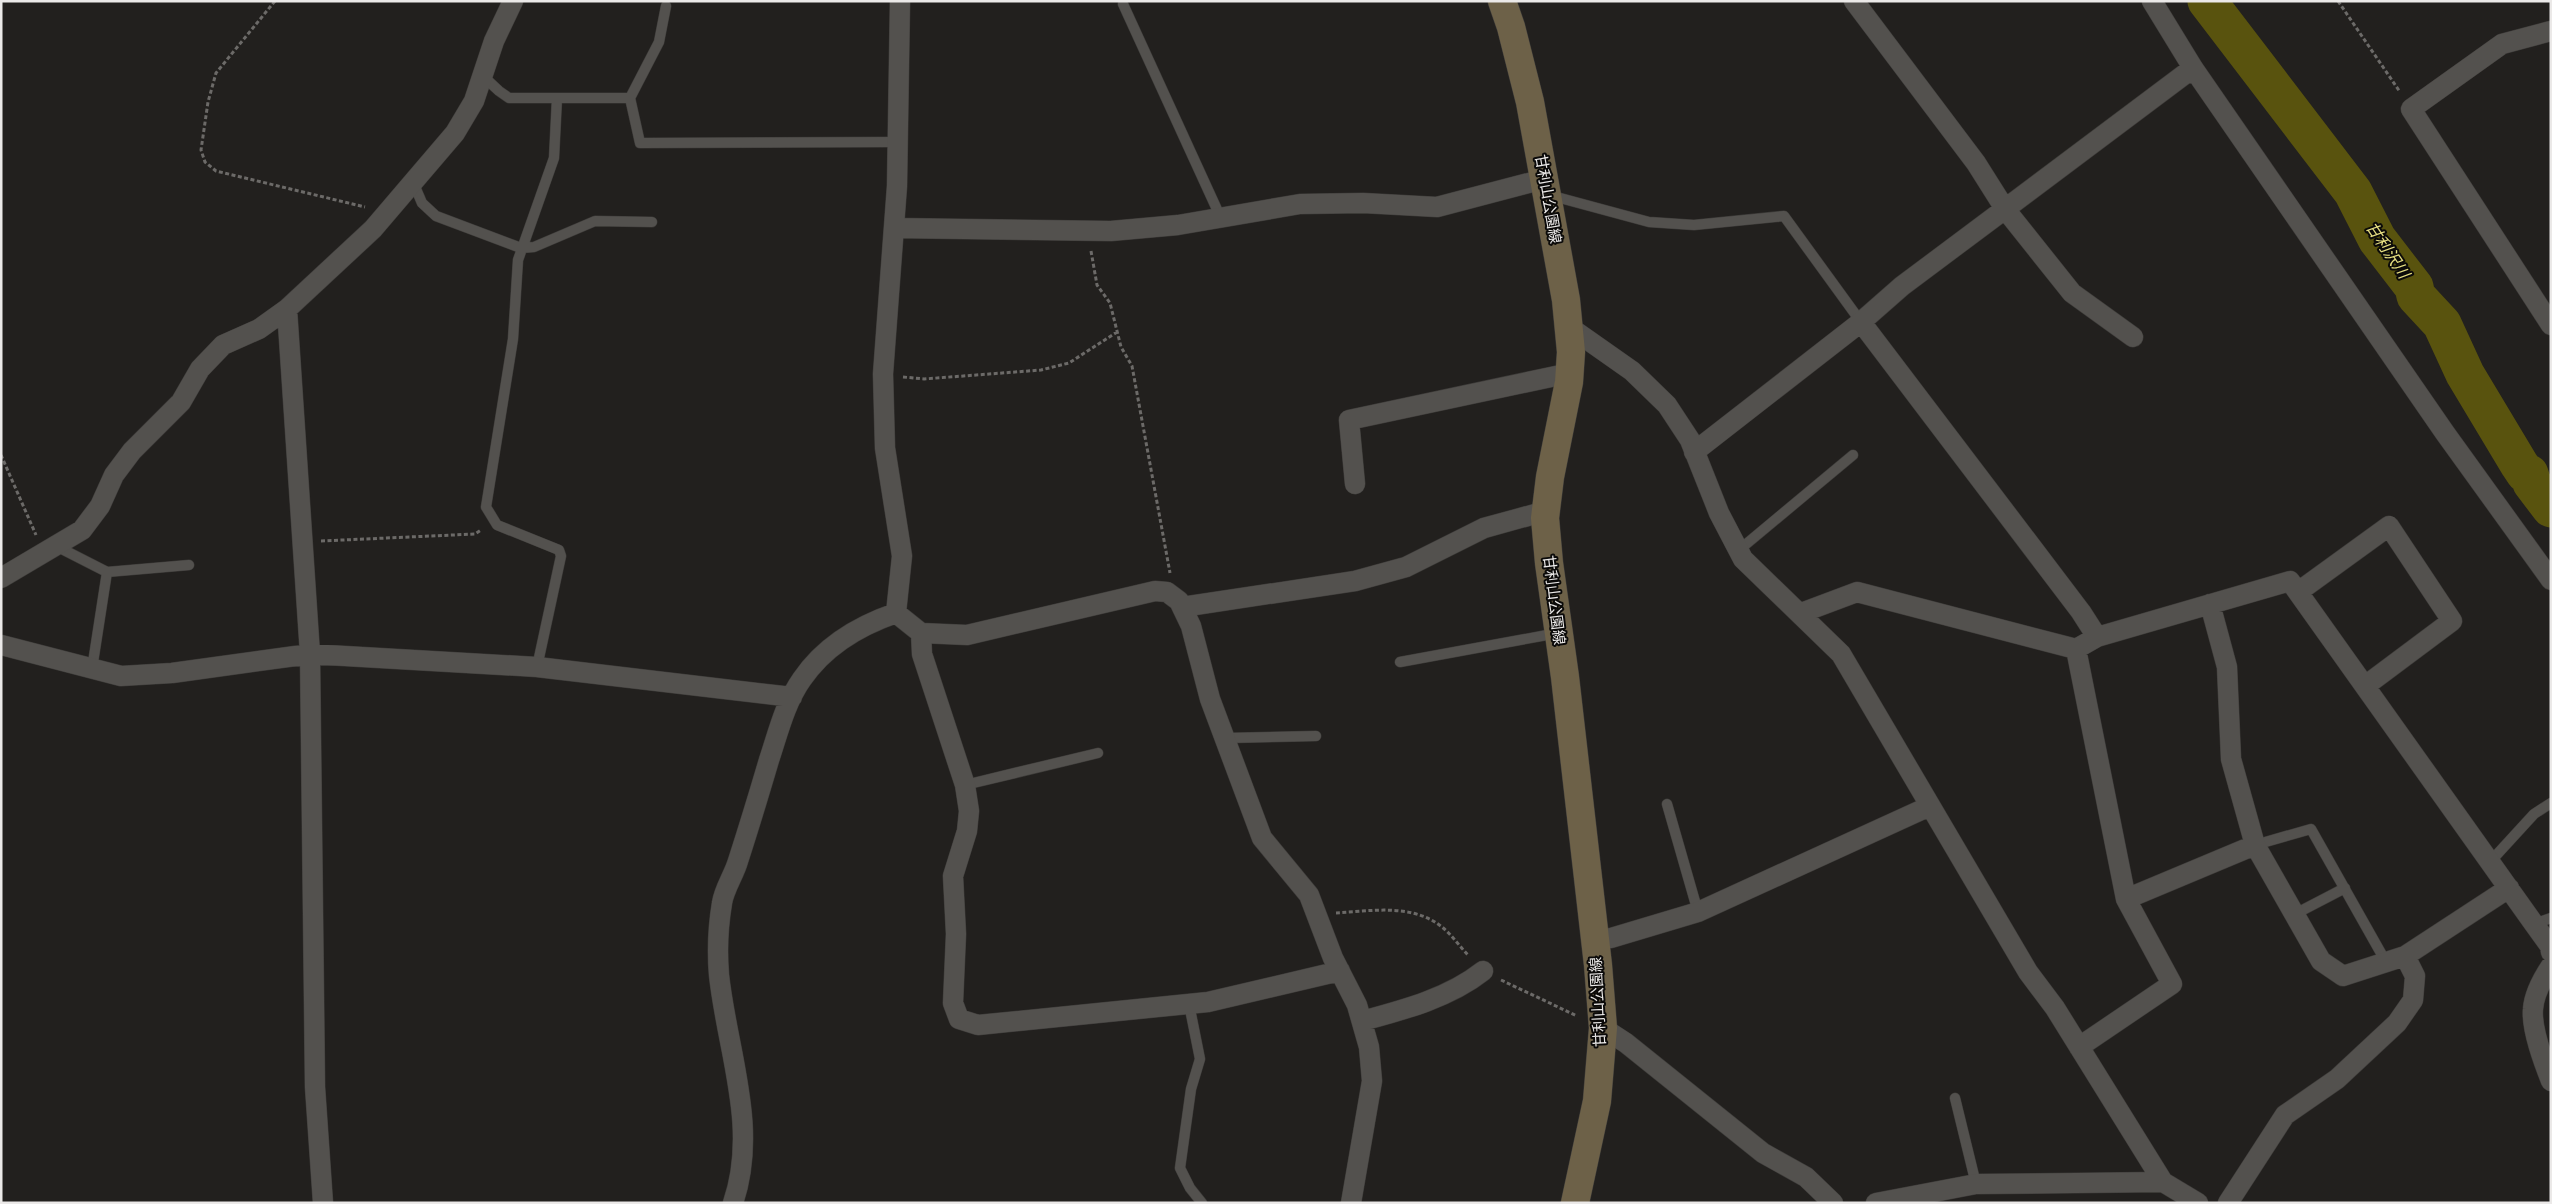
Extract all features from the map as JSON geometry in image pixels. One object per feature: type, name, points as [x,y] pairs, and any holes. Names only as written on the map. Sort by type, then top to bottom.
[{"type":"main road","name":"甘利山公園線","points":[[1502,1],[1512,27],[1530,102],[1566,300],[1568,326],[1570,373],[1550,477],[1546,512],[1549,564],[1595,939],[1602,1028],[1597,1101],[1575,1203]]},
{"type":"street","points":[[1,578],[82,530],[100,506],[114,475],[132,451],[181,402],[200,369],[224,345],[259,329],[287,309],[373,229],[455,133],[474,101],[494,40],[513,1]]},
{"type":"street","points":[[896,614],[902,556],[885,448],[883,374],[894,228],[898,142],[900,1]]},
{"type":"street","points":[[1854,1],[1976,163],[2005,209],[2072,292],[2133,337]]},
{"type":"street","points":[[2152,1],[2193,68],[2445,433],[2551,580]]},
{"type":"street","points":[[2551,31],[2502,44],[2412,109],[2551,325]]},
{"type":"street","points":[[1694,452],[1861,322],[1902,286],[2193,68]]},
{"type":"street","points":[[894,228],[1088,231],[1178,225],[1220,216],[1300,204],[1363,203],[1437,207],[1546,187]]},
{"type":"street","points":[[287,309],[310,654],[315,1086],[323,1203]]},
{"type":"street","points":[[1861,322],[2081,612],[2097,636]]},
{"type":"street","points":[[1568,326],[1632,371],[1667,405],[1690,440],[1719,513],[1743,559],[1801,613],[1841,654],[2028,972],[2079,1047],[2163,1182],[2198,1203]]},
{"type":"street","points":[[1355,484],[1349,420],[1570,373]]},
{"type":"street","points":[[1182,607],[1355,581],[1406,567],[1484,528],[1546,512]]},
{"type":"street","points":[[2298,592],[2390,526],[2452,621],[2365,686]]},
{"type":"street","points":[[1801,613],[1857,592],[2076,649],[2097,636],[2290,581],[2509,888],[2543,921],[2550,949]]},
{"type":"street","points":[[896,614],[921,633],[967,635],[1155,591],[1167,592],[1178,601],[1191,626],[1210,699],[1262,838],[1309,895],[1340,971],[1357,1005],[1362,1022],[1369,1047],[1372,1081],[1350,1203]]},
{"type":"street","points":[[2210,604],[2227,667],[2231,759],[2255,845],[2321,961],[2343,976],[2396,959],[2509,888]]},
{"type":"street","points":[[733,1203],[739,1186],[743,1140],[740,1090],[719,976],[718,935],[722,901],[734,874],[784,714],[801,680],[825,651],[870,622],[896,614]]},
{"type":"street","points":[[921,633],[922,654],[965,785],[969,811],[967,831],[953,876],[956,934],[953,1003],[959,1019],[978,1025],[1208,1002],[1340,971]]},
{"type":"street","points":[[1,645],[121,676],[172,673],[310,654],[537,667],[792,697]]},
{"type":"street","points":[[2076,649],[2126,899],[2172,984],[2079,1047]]},
{"type":"street","points":[[1595,939],[1611,938],[1698,912],[1930,806]]},
{"type":"street","points":[[2126,899],[2255,845]]},
{"type":"street","points":[[2228,1203],[2285,1115],[2337,1079],[2397,1024],[2413,1000],[2416,976],[2396,959]]},
{"type":"street","points":[[2551,966],[2542,979],[2532,1010],[2539,1050],[2551,1081]]},
{"type":"street","points":[[1362,1022],[1403,1010],[1466,984],[1483,971]]},
{"type":"street","points":[[1602,1028],[1626,1043],[1763,1154],[1806,1177],[1833,1203]]},
{"type":"street","points":[[1876,1203],[1976,1184],[2163,1182]]},
{"type":"lane","points":[[1123,4],[1220,216]]},
{"type":"lane","points":[[666,6],[659,42],[630,98],[640,143],[898,142]]},
{"type":"lane","points":[[483,76],[509,98],[630,98]]},
{"type":"lane","points":[[537,667],[561,556],[559,550],[498,525],[486,507],[513,339],[518,260],[554,158],[557,98]]},
{"type":"lane","points":[[414,182],[422,203],[436,216],[521,248],[534,248],[595,221],[652,222]]},
{"type":"lane","points":[[1546,187],[1649,222],[1694,225],[1784,216],[1861,322]]},
{"type":"lane","points":[[1738,550],[1854,455]]},
{"type":"lane","points":[[50,549],[107,572],[189,565]]},
{"type":"lane","points":[[92,669],[107,572]]},
{"type":"lane","points":[[1400,662],[1558,634]]},
{"type":"lane","points":[[1226,738],[1316,736]]},
{"type":"lane","points":[[965,785],[1098,753]]},
{"type":"lane","points":[[2490,862],[2534,814],[2551,803]]},
{"type":"lane","points":[[1667,804],[1698,912]]},
{"type":"lane","points":[[2255,845],[2311,829],[2345,888],[2396,959]]},
{"type":"lane","points":[[2294,914],[2345,888]]},
{"type":"lane","points":[[1188,1004],[1200,1058],[1191,1089],[1180,1168],[1190,1188],[1202,1203]]},
{"type":"lane","points":[[1955,1098],[1976,1184]]},
{"type":"path","points":[[274,1],[216,73],[208,102],[201,150],[205,162],[216,171],[360,205],[384,216]]},
{"type":"path","points":[[2338,1],[2412,109]]},
{"type":"path","points":[[1088,231],[1097,285],[1110,303],[1121,347],[1132,366],[1170,577],[1167,592]]},
{"type":"path","points":[[883,374],[924,379],[1041,370],[1069,363],[1117,332]]},
{"type":"path","points":[[1,455],[50,549]]},
{"type":"path","points":[[303,542],[475,534],[494,520]]},
{"type":"path","points":[[1318,914],[1396,909],[1423,917],[1442,927],[1483,971],[1602,1028]]},
{"type":"waterway","name":"甘利沢川","points":[[2207,1],[2353,192],[2377,239],[2414,287],[2416,296],[2442,324],[2465,374],[2519,464],[2525,473],[2529,474],[2532,483],[2551,508]]}]
